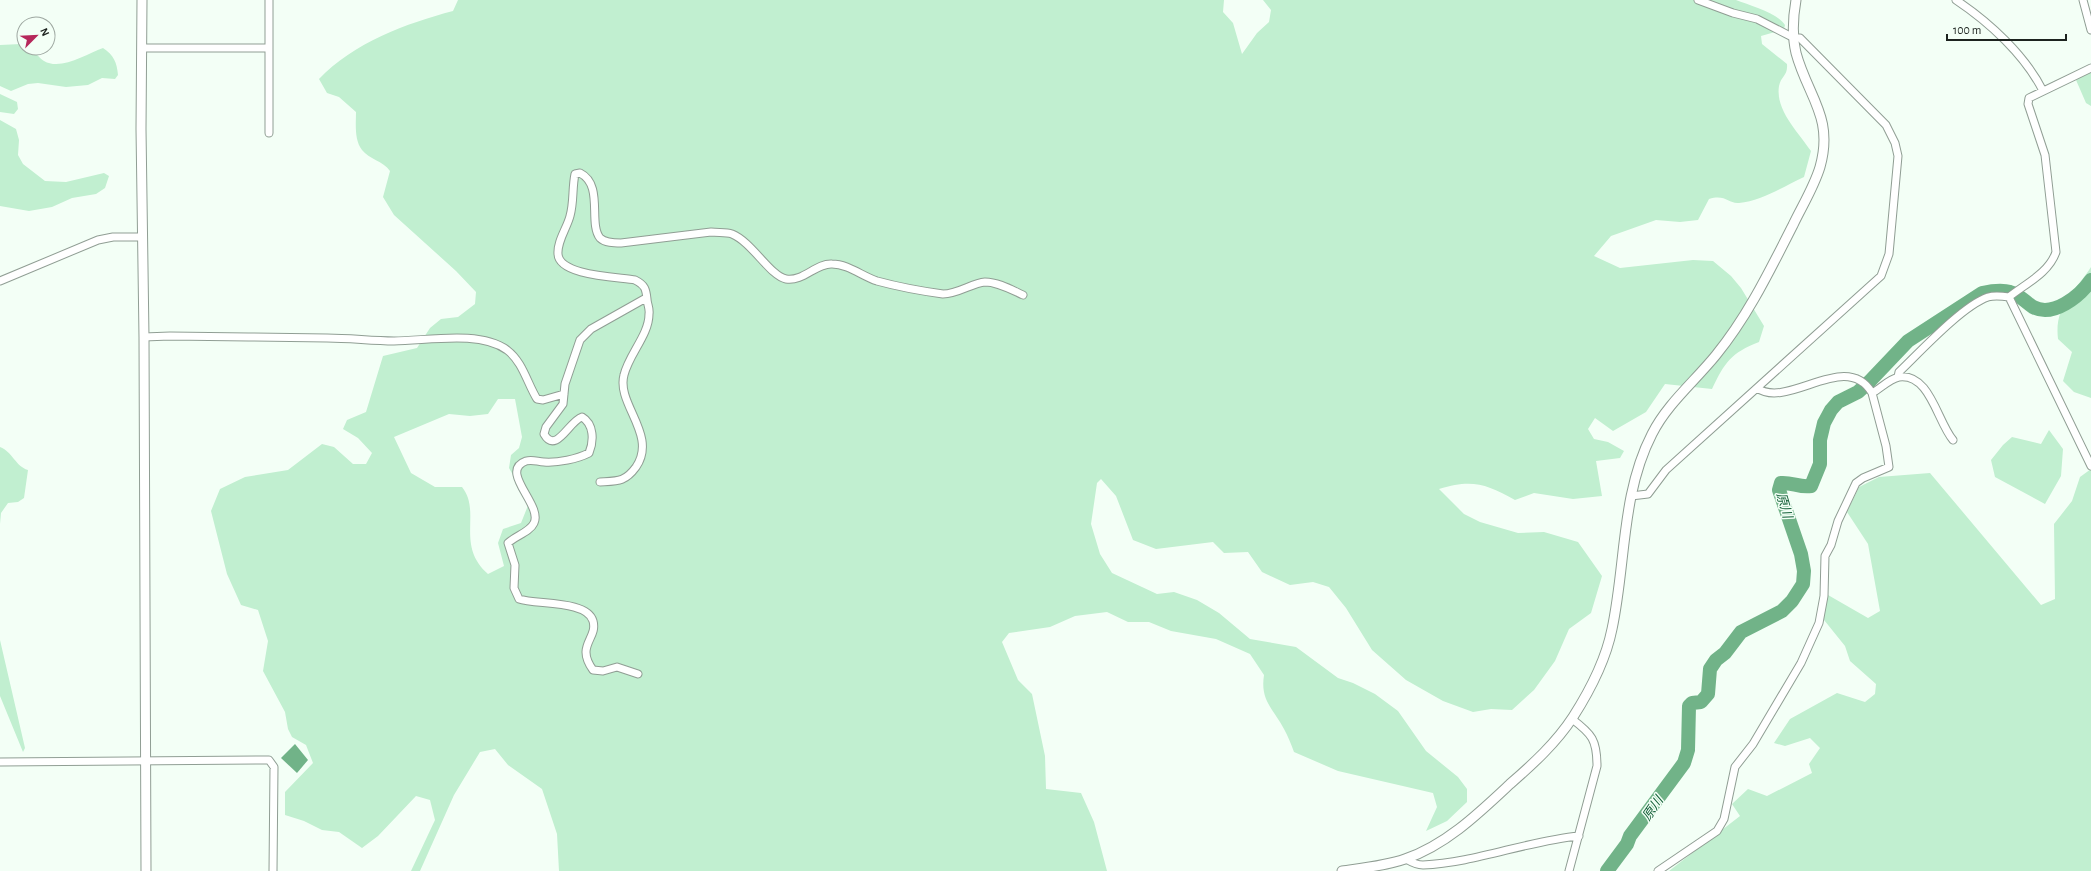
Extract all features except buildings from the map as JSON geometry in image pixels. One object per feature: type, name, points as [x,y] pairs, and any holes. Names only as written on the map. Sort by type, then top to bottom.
[{"type":"street","points":[[142,0],[146,871]]},
{"type":"street","points":[[269,0],[269,132]]},
{"type":"street","points":[[1631,496],[1648,494],[1666,470],[1881,276],[1889,254],[1898,156],[1891,132],[1886,125],[1800,38],[1794,38],[1756,19],[1733,14],[1698,0]]},
{"type":"street","points":[[1342,871],[1375,867],[1406,859],[1429,848],[1454,832],[1488,805],[1540,757],[1572,719],[1589,687],[1612,632],[1631,496],[1641,459],[1653,431],[1671,406],[1734,333],[1786,238],[1814,183],[1820,167],[1824,149],[1825,132],[1815,96],[1796,52],[1794,38],[1794,14],[1796,0]]},
{"type":"street","points":[[1956,0],[1982,18],[1998,33],[2027,67],[2043,91]]},
{"type":"street","points":[[2083,0],[2091,30]]},
{"type":"street","points":[[142,48],[269,48]]},
{"type":"street","points":[[1898,377],[1899,372],[1964,312],[1989,297],[2012,295],[2042,272],[2053,261],[2056,252],[2045,155],[2028,104],[2029,98],[2091,68]]},
{"type":"street","points":[[600,482],[620,480],[629,477],[642,458],[644,449],[638,425],[623,383],[624,375],[650,315],[646,298],[646,289],[635,280],[583,273],[572,270],[562,262],[558,255],[559,244],[570,217],[575,174],[580,172],[585,175],[588,181],[594,196],[596,227],[600,237],[606,242],[621,243],[711,232],[726,233],[732,234],[748,244],[776,273],[786,279],[798,278],[830,263],[843,266],[876,280],[937,293],[953,294],[984,282],[996,284],[1023,295]]},
{"type":"street","points":[[0,281],[98,240],[113,237],[142,237]]},
{"type":"street","points":[[2012,295],[2091,466]]},
{"type":"street","points":[[638,674],[617,667],[603,670],[593,670],[587,662],[585,651],[593,628],[593,622],[589,614],[572,606],[530,603],[519,599],[514,588],[515,565],[508,543],[535,522],[536,515],[516,475],[518,467],[525,461],[532,460],[554,462],[584,456],[589,453],[593,443],[593,436],[586,419],[582,417],[575,419],[557,441],[552,442],[548,440],[544,434],[546,427],[563,404],[565,384],[580,340],[591,329],[646,298]]},
{"type":"street","points":[[144,337],[327,338],[395,341],[449,338],[478,340],[495,344],[507,350],[517,359],[537,399],[543,400],[564,394]]},
{"type":"street","points":[[1658,871],[1717,831],[1726,811],[1735,767],[1753,744],[1801,663],[1822,613],[1825,556],[1831,545],[1838,521],[1856,483],[1888,467],[1886,446],[1868,388],[1851,377],[1840,377],[1771,394],[1757,388]]},
{"type":"street","points":[[1868,388],[1898,377],[1909,378],[1928,392],[1945,428],[1953,440]]},
{"type":"street","points":[[1569,871],[1597,766],[1597,750],[1594,738],[1586,729],[1572,719]]},
{"type":"street","points":[[0,762],[270,760],[274,767],[273,871]]},
{"type":"street","points":[[1406,859],[1413,863],[1422,865],[1461,860],[1539,842],[1578,836]]},
{"type":"shaded area","points":[[458,0],[1224,0],[1223,12],[1233,23],[1242,54],[1257,33],[1269,22],[1271,10],[1263,0],[1736,0],[1770,13],[1785,25],[1783,33],[1775,32],[1761,36],[1762,44],[1787,64],[1785,74],[1779,86],[1781,104],[1789,121],[1811,151],[1804,177],[1773,193],[1748,202],[1739,203],[1723,198],[1709,199],[1698,220],[1680,222],[1656,220],[1611,236],[1594,256],[1620,268],[1693,260],[1713,261],[1731,276],[1741,288],[1764,326],[1759,342],[1742,350],[1725,365],[1712,389],[1665,384],[1646,412],[1613,431],[1595,418],[1588,429],[1594,439],[1608,442],[1624,451],[1620,458],[1596,461],[1602,496],[1573,499],[1534,493],[1515,500],[1496,490],[1478,485],[1461,484],[1439,489],[1464,514],[1480,522],[1518,533],[1544,532],[1578,542],[1602,576],[1591,613],[1569,629],[1555,661],[1534,690],[1512,710],[1491,709],[1473,712],[1443,701],[1406,680],[1372,650],[1346,608],[1329,587],[1313,582],[1290,585],[1262,572],[1248,552],[1224,553],[1213,542],[1156,549],[1133,540],[1116,496],[1101,479],[1097,483],[1091,524],[1100,554],[1112,573],[1157,594],[1174,592],[1197,600],[1219,613],[1250,639],[1296,647],[1338,678],[1353,683],[1375,694],[1398,711],[1426,751],[1458,777],[1467,789],[1467,802],[1447,821],[1426,831],[1437,807],[1433,793],[1338,771],[1294,752],[1280,722],[1268,704],[1263,684],[1264,675],[1250,654],[1216,639],[1171,631],[1149,622],[1128,622],[1107,612],[1075,616],[1050,627],[1009,633],[1002,642],[1018,680],[1032,694],[1045,756],[1046,789],[1081,793],[1094,822],[1107,871],[559,871],[557,834],[542,789],[508,765],[495,749],[480,752],[454,795],[420,871],[411,871],[435,820],[430,800],[416,796],[378,836],[362,848],[339,832],[322,830],[304,821],[285,815],[285,792],[313,763],[306,745],[292,737],[288,729],[285,712],[263,671],[268,641],[258,610],[241,605],[227,574],[211,511],[220,489],[245,477],[288,470],[322,444],[334,447],[353,464],[366,464],[372,453],[358,438],[343,429],[347,420],[366,412],[383,356],[417,348],[430,328],[441,319],[458,317],[475,304],[476,292],[456,271],[394,215],[383,197],[390,171],[362,150],[359,146],[357,136],[356,112],[339,97],[327,93],[319,79],[333,66],[364,45],[399,28],[453,11]],"holes":[[[498,399],[515,399],[522,437],[519,448],[511,455],[509,468],[529,503],[521,523],[503,529],[498,543],[504,566],[488,574],[478,563],[473,552],[470,507],[468,497],[462,487],[435,487],[411,473],[394,437],[449,414],[470,416],[488,414]]]},
{"type":"shaded area","points":[[16,44],[16,56],[38,56],[51,64],[66,63],[103,48],[110,53],[114,60],[118,75],[115,79],[102,78],[88,85],[66,87],[38,83],[28,84],[11,91],[0,86],[0,45]]},
{"type":"shaded area","points":[[2091,69],[2091,106],[2086,103],[2076,80]]},
{"type":"shaded area","points":[[0,94],[17,102],[18,109],[14,114],[0,112]]},
{"type":"shaded area","points":[[0,120],[16,129],[19,140],[18,155],[23,164],[45,181],[66,182],[104,173],[109,176],[105,188],[96,194],[72,198],[52,207],[29,211],[0,206]]},
{"type":"shaded area","points":[[2091,267],[2091,398],[2074,392],[2063,381],[2072,352],[2058,339],[2058,327],[2062,308]]},
{"type":"shaded area","points":[[2049,430],[2063,449],[2061,476],[2045,504],[1995,477],[1991,460],[2003,445],[2012,437],[2041,444]]},
{"type":"shaded area","points":[[0,447],[8,452],[20,465],[28,470],[24,498],[18,502],[8,503],[1,513],[0,524]]},
{"type":"shaded area","points":[[2091,469],[2091,871],[1669,871],[1740,816],[1732,804],[1748,789],[1767,796],[1812,773],[1809,764],[1820,748],[1810,738],[1785,746],[1774,743],[1790,719],[1837,693],[1865,702],[1875,694],[1876,684],[1850,661],[1845,646],[1820,615],[1828,595],[1868,618],[1880,611],[1868,544],[1847,512],[1859,487],[1879,477],[1930,473],[2041,605],[2055,599],[2054,524],[2072,501],[2080,477]]},
{"type":"shaded area","points":[[0,640],[25,748],[23,752],[0,696]]},
{"type":"shaded area","points":[[295,744],[308,760],[297,773],[281,758]]},
{"type":"waterway","name":"原川","points":[[1607,871],[1627,844],[1630,836],[1684,763],[1688,750],[1689,706],[1692,703],[1701,702],[1708,694],[1710,669],[1716,660],[1725,653],[1741,632],[1782,611],[1792,601],[1803,584],[1804,571],[1801,554],[1779,490],[1781,483],[1811,486],[1820,464],[1820,440],[1824,423],[1831,410],[1838,402],[1858,392],[1908,341],[1982,293],[2007,291],[2016,294],[2033,307],[2041,310],[2049,310],[2065,304],[2080,293],[2091,280]]}]
